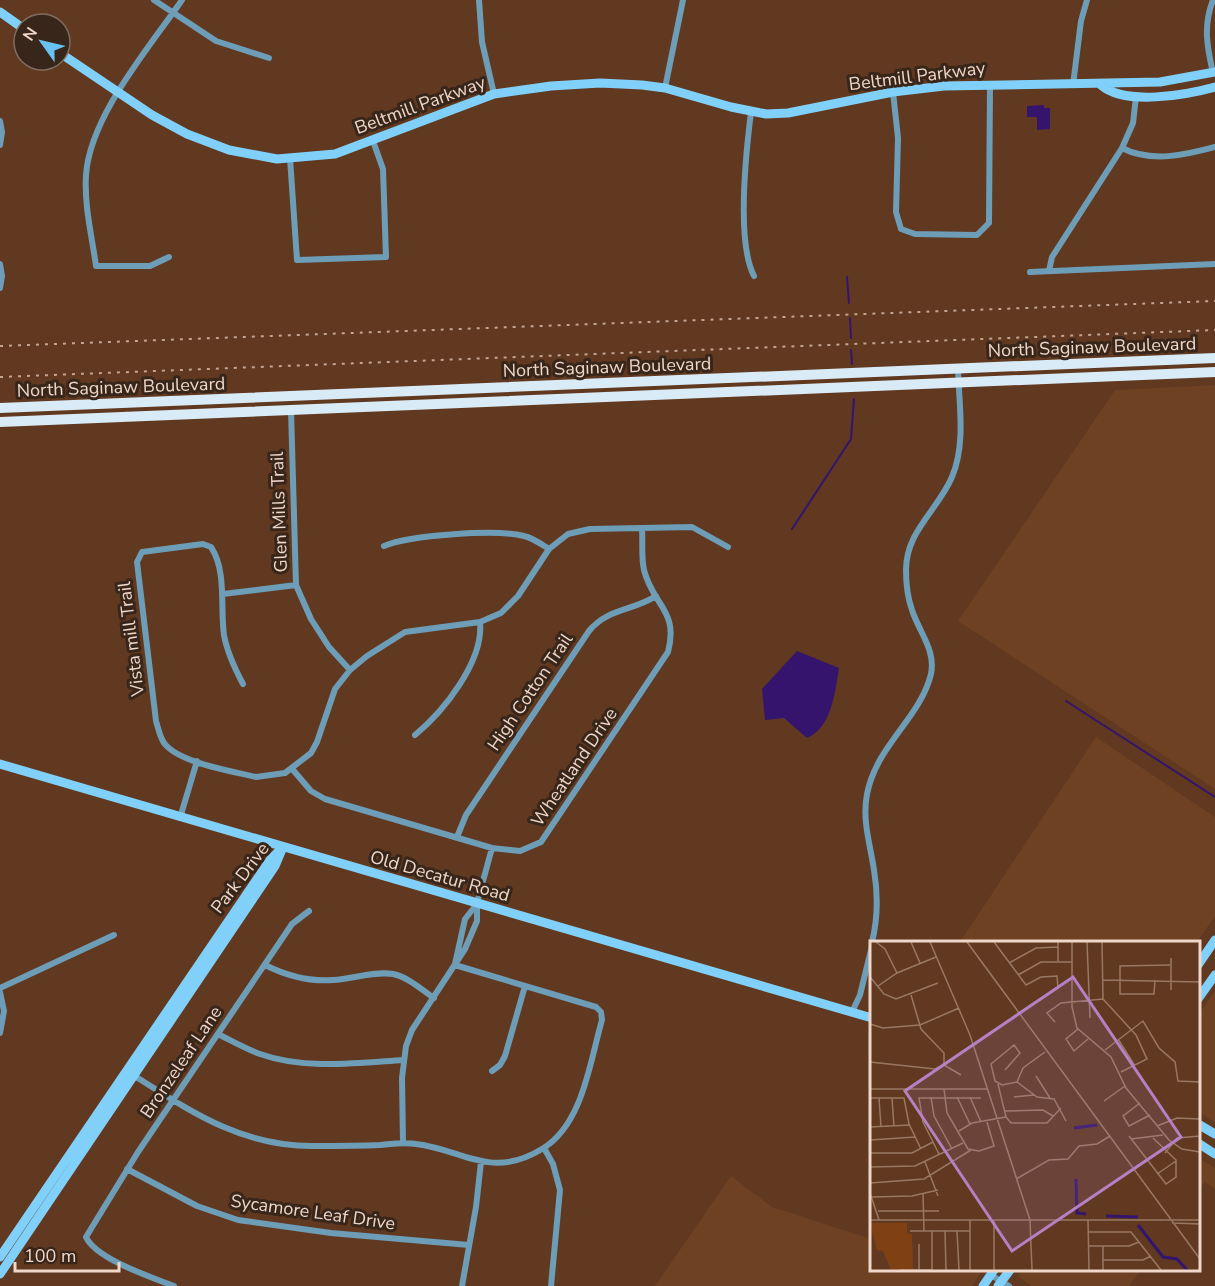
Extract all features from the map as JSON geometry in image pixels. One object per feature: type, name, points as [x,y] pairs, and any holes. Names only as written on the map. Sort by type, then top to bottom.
[{"type":"main road","name":"North Saginaw Boulevard","points":[[0,408],[1215,358]]},
{"type":"main road","name":"North Saginaw Boulevard","points":[[0,422],[1215,372]]},
{"type":"street","points":[[154,0],[216,41],[269,58]]},
{"type":"street","points":[[169,257],[150,266],[96,266],[86,176],[95,140],[119,93],[182,0]]},
{"type":"street","points":[[479,0],[482,42],[494,94]]},
{"type":"street","points":[[664,88],[683,0]]},
{"type":"street","points":[[1073,85],[1081,21],[1087,0]]},
{"type":"street","points":[[1214,0],[1207,23],[1207,43],[1214,74]]},
{"type":"street","name":"Beltmill Parkway","points":[[72,61],[187,134],[229,150],[277,159],[335,154],[494,94],[600,83],[664,88],[751,112],[788,113],[893,92],[990,83],[1101,85],[1120,80],[1175,81],[1214,74]]},
{"type":"street","points":[[1049,271],[1052,256],[1122,148],[1133,123],[1136,97],[1145,82]]},
{"type":"street","points":[[893,92],[898,138],[896,212],[901,228],[915,234],[977,235],[989,223],[990,83]]},
{"type":"street","name":"Beltmill Parkway","points":[[1101,85],[1110,92],[1136,97],[1181,94],[1215,87]]},
{"type":"street","points":[[751,112],[745,171],[747,256],[754,276]]},
{"type":"street","points":[[0,121],[2,132],[0,145]]},
{"type":"street","points":[[290,158],[297,260],[386,257],[382,169],[373,141]]},
{"type":"street","points":[[1122,148],[1152,157],[1189,154],[1215,147]]},
{"type":"street","points":[[0,264],[2,276],[0,288]]},
{"type":"street","points":[[1030,272],[1215,264]]},
{"type":"street","points":[[872,941],[878,901],[864,815],[872,773],[878,759],[923,696],[931,673],[931,651],[912,611],[906,589],[906,566],[918,528],[951,480],[957,464],[960,436],[958,369]]},
{"type":"street","name":"Glen Mills Trail","points":[[291,410],[296,585],[311,619],[329,647],[350,670]]},
{"type":"street","points":[[180,818],[197,761],[256,777],[278,776],[293,770],[310,753],[317,742],[335,689],[350,670],[405,632],[480,622],[510,605],[549,549],[557,541],[579,530],[692,527],[728,547]]},
{"type":"street","name":"Wheatland Drive","points":[[293,770],[311,791],[326,799],[492,848],[511,851],[527,850],[549,834],[668,652],[672,628],[669,615],[656,596],[644,569],[642,528]]},
{"type":"street","points":[[384,546],[412,537],[505,534],[527,536],[549,549]]},
{"type":"street","name":"Vista mill Trail","points":[[197,761],[177,754],[166,745],[156,721],[137,562],[142,552],[203,544],[211,547],[223,594]]},
{"type":"street","points":[[243,684],[234,667],[224,636],[223,594],[296,585]]},
{"type":"street","name":"High Cotton Trail","points":[[457,837],[466,815],[589,631],[603,616],[644,604],[656,596]]},
{"type":"street","points":[[415,735],[433,720],[470,666],[478,649],[480,622]]},
{"type":"street","name":"Old Decatur Road","points":[[0,764],[870,1017]]},
{"type":"street","name":"Park Drive","points":[[0,1257],[275,866],[283,847]]},
{"type":"street","points":[[404,1143],[403,1060],[412,1030],[465,949],[477,921],[477,903],[492,848]]},
{"type":"street","points":[[455,965],[465,919],[477,903]]},
{"type":"street","name":"Bronzeleaf Lane","points":[[174,1286],[137,1271],[90,1246],[86,1237],[127,1169],[292,924],[309,911]]},
{"type":"street","points":[[0,1032],[4,1011],[0,990],[114,935]]},
{"type":"street","points":[[1200,962],[1215,940]]},
{"type":"street","points":[[852,1012],[860,995],[870,952]]},
{"type":"street","points":[[265,964],[285,975],[306,980],[333,980],[370,974],[402,976],[434,998]]},
{"type":"street","points":[[1200,964],[1215,974],[1200,996]]},
{"type":"street","points":[[131,1073],[172,1102],[226,1128],[266,1140],[309,1146],[404,1143],[425,1145],[481,1162],[513,1161],[544,1148],[566,1127],[574,1110],[602,1020],[601,1012],[596,1007],[455,965]]},
{"type":"street","points":[[492,1071],[500,1065],[505,1056],[525,986]]},
{"type":"street","points":[[218,1034],[261,1055],[296,1062],[403,1060]]},
{"type":"street","name":"Park Drive","points":[[0,1274],[131,1073]]},
{"type":"street","points":[[1200,1125],[1215,1134]]},
{"type":"street","points":[[1200,1144],[1215,1154]]},
{"type":"street","points":[[544,1148],[553,1164],[560,1190],[551,1286]]},
{"type":"street","points":[[462,1286],[481,1162]]},
{"type":"street","name":"Sycamore Leaf Drive","points":[[127,1169],[197,1206],[238,1220],[341,1234],[469,1245]]},
{"type":"street","points":[[983,1286],[993,1272],[1003,1284]]},
{"type":"shaded area","points":[[1044,105],[1044,108],[1050,108],[1050,129],[1037,130],[1037,117],[1027,117],[1027,106]]},
{"type":"shaded area","points":[[1215,385],[1215,789],[958,621],[1115,390]]},
{"type":"shaded area","points":[[797,651],[839,668],[834,698],[827,718],[815,733],[807,738],[784,718],[765,720],[762,689]]},
{"type":"shaded area","points":[[1096,737],[1215,817],[1215,916],[1198,941],[961,941]]},
{"type":"shaded area","points":[[1215,991],[1215,1123],[1200,1113],[1200,1013]]},
{"type":"shaded area","points":[[1200,1159],[1215,1168],[1215,1189],[1205,1182],[1200,1189]]},
{"type":"shaded area","points":[[731,1176],[772,1207],[870,1239],[870,1271],[982,1271],[972,1286],[655,1286]]},
{"type":"shaded area","points":[[1022,1271],[1140,1271],[1129,1286],[1031,1286],[1018,1276]]},
{"type":"waterway","points":[[847,277],[849,303]]},
{"type":"waterway","points":[[850,318],[851,338]]},
{"type":"waterway","points":[[851,350],[852,364]]},
{"type":"waterway","points":[[792,529],[851,439],[854,399]]},
{"type":"waterway","points":[[1066,701],[1215,797]]},
{"type":"railway","points":[[0,346],[1215,301]]},
{"type":"railway","points":[[0,377],[1215,330]]}]
